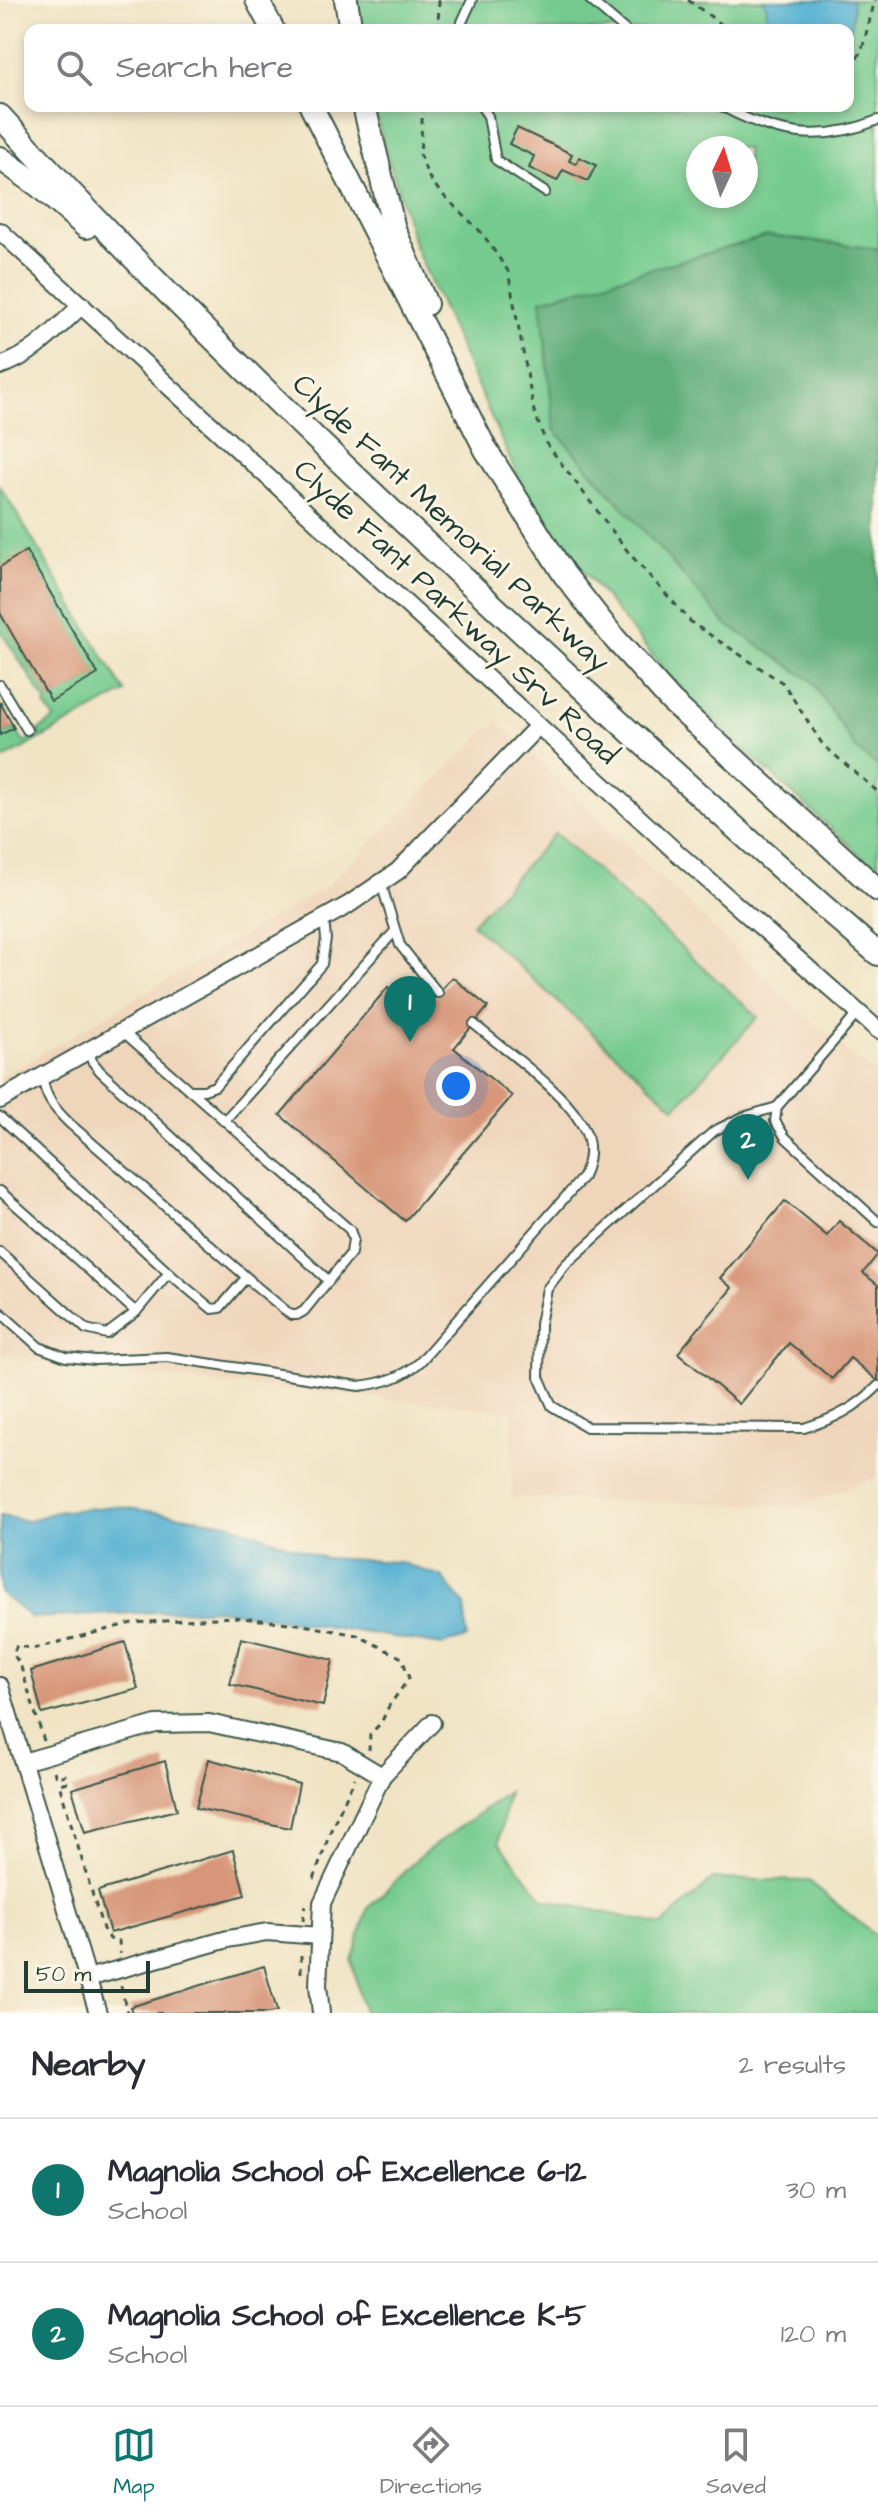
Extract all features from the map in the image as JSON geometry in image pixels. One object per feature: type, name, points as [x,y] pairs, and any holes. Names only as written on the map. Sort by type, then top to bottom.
[{"type":"main road","points":[[257,0],[270,24]]},
{"type":"main road","points":[[346,0],[350,24]]},
{"type":"main road","name":"Clyde Fant Memorial Parkway","points":[[314,112],[486,450],[548,551],[624,649],[671,701],[878,890]]},
{"type":"main road","points":[[365,112],[394,229],[486,450]]},
{"type":"main road","name":"Clyde Fant Memorial Parkway","points":[[0,116],[170,294],[356,478],[776,866],[878,954]]},
{"type":"main road","points":[[0,158],[39,186],[129,264],[170,294]]},
{"type":"street","name":"Clyde Fant Parkway Srv Road","points":[[0,231],[538,726],[878,1030]]},
{"type":"street","points":[[0,366],[18,360],[38,347],[82,305]]},
{"type":"street","points":[[0,1100],[324,919],[381,883],[398,871],[538,726]]},
{"type":"street","points":[[0,1686],[98,2013]]},
{"type":"street","points":[[23,1762],[156,1724],[209,1723],[342,1752],[382,1776]]},
{"type":"street","points":[[321,2013],[318,1985],[322,1903],[382,1776],[432,1723]]},
{"type":"street","points":[[88,1978],[228,1939],[267,1932],[320,1936]]},
{"type":"lane","points":[[462,24],[472,0]]},
{"type":"lane","points":[[590,0],[618,24]]},
{"type":"lane","points":[[485,112],[496,160],[545,192]]},
{"type":"lane","points":[[734,112],[769,129],[819,134],[850,131],[878,120]]},
{"type":"lane","points":[[0,685],[27,730]]},
{"type":"lane","points":[[381,883],[400,945],[438,993]]},
{"type":"lane","points":[[189,1090],[215,1086],[322,964],[326,939],[324,919]]},
{"type":"lane","points":[[224,1121],[395,931]]},
{"type":"lane","points":[[858,1013],[777,1107],[775,1121],[785,1137],[878,1222]]},
{"type":"lane","points":[[0,1312],[39,1347],[66,1357],[95,1360],[167,1357],[359,1386],[382,1383],[408,1373],[583,1177],[588,1163],[588,1139],[583,1125],[568,1103],[474,1024]]},
{"type":"lane","points":[[42,1076],[50,1104],[69,1123],[291,1315],[304,1311],[351,1253],[353,1239],[350,1230],[122,1031]]},
{"type":"lane","points":[[89,1050],[92,1061],[100,1071],[329,1281]]},
{"type":"lane","points":[[777,1107],[743,1117],[714,1131],[565,1265],[547,1289],[540,1324],[539,1377],[552,1406],[587,1427],[804,1428],[837,1418],[863,1401],[878,1386]]},
{"type":"lane","points":[[0,1117],[212,1309],[220,1308],[244,1280],[250,1281]]},
{"type":"lane","points":[[0,1191],[136,1312]]},
{"type":"lane","points":[[0,1252],[86,1329],[107,1334],[136,1312],[166,1276],[171,1275]]},
{"type":"path","points":[[438,24],[439,0]]},
{"type":"path","points":[[688,0],[721,24]]},
{"type":"path","points":[[854,60],[861,53],[875,0]]},
{"type":"path","points":[[423,112],[420,155],[428,176],[482,233],[508,271],[534,411],[546,443],[629,553],[692,623],[783,683],[823,745],[878,792]]},
{"type":"path","points":[[127,2013],[121,1991],[119,1941],[110,1939],[103,1929],[59,1784],[67,1782],[65,1775],[56,1778],[20,1664],[13,1654],[17,1645],[32,1649],[132,1623],[233,1617],[313,1626],[357,1635],[402,1658],[409,1678],[381,1723],[370,1734],[370,1747],[332,1827],[313,1880]]},
{"type":"path","points":[[301,1984],[304,1907],[309,1894]]},
{"type":"shaded area","points":[[497,721],[794,1006],[878,1077],[878,1477],[799,1506],[512,1498],[512,1411],[103,1372],[0,1355],[0,1078],[326,887]]},
{"type":"green space","points":[[357,0],[878,0],[878,249],[768,236],[541,300],[725,623],[811,680],[857,749],[878,766],[878,871],[686,697],[531,506],[415,247],[375,112],[854,112],[854,24],[360,24]]},
{"type":"green space","points":[[768,236],[878,249],[878,766],[857,750],[811,680],[725,623],[554,429],[541,300]]},
{"type":"green space","points":[[0,486],[125,692],[0,761],[0,735],[14,728],[24,742],[40,734],[39,730],[55,719],[0,630],[0,613],[51,700],[97,674],[27,552],[0,567]]},
{"type":"green space","points":[[555,833],[758,1017],[675,1108],[472,924]]},
{"type":"green space","points":[[508,1792],[499,1842],[543,1899],[662,1925],[713,1879],[809,1881],[878,1938],[878,2013],[364,2013],[352,1961],[368,1908],[420,1856]]},
{"type":"water","points":[[764,0],[851,0],[853,6],[851,24],[765,24],[767,8]]},
{"type":"water","points":[[115,1506],[228,1523],[324,1558],[399,1562],[442,1577],[465,1605],[467,1638],[442,1645],[218,1609],[32,1618],[0,1593],[0,1516],[29,1521],[56,1512]]},
{"type":"building","points":[[517,128],[572,154],[569,161],[576,164],[579,157],[596,165],[588,181],[563,170],[557,181],[529,168],[534,156],[509,144]]},
{"type":"building","points":[[26,551],[98,674],[51,701],[0,613],[0,567]]},
{"type":"building","points":[[0,702],[14,728],[0,735]]},
{"type":"building","points":[[452,977],[488,1007],[454,1048],[512,1096],[405,1221],[280,1115],[388,987],[420,1014]]},
{"type":"building","points":[[785,1201],[827,1236],[839,1221],[878,1254],[863,1273],[878,1285],[878,1381],[850,1358],[832,1379],[789,1343],[739,1404],[678,1353],[732,1288],[720,1278]]},
{"type":"building","points":[[241,1638],[333,1660],[323,1706],[230,1684]]},
{"type":"building","points":[[125,1642],[138,1689],[42,1714],[31,1671]]},
{"type":"building","points":[[209,1759],[299,1784],[290,1828],[196,1808]]},
{"type":"building","points":[[165,1761],[177,1810],[85,1832],[72,1789]]},
{"type":"building","points":[[233,1850],[245,1895],[110,1933],[98,1891]]},
{"type":"building","points":[[264,1966],[277,2011],[132,2013],[130,2007]]},
{"type":"place","name":"Magnolia School of Excellence 6-12","points":[[410,1042]]},
{"type":"place","name":"Magnolia School of Excellence K-5","points":[[748,1180]]}]
